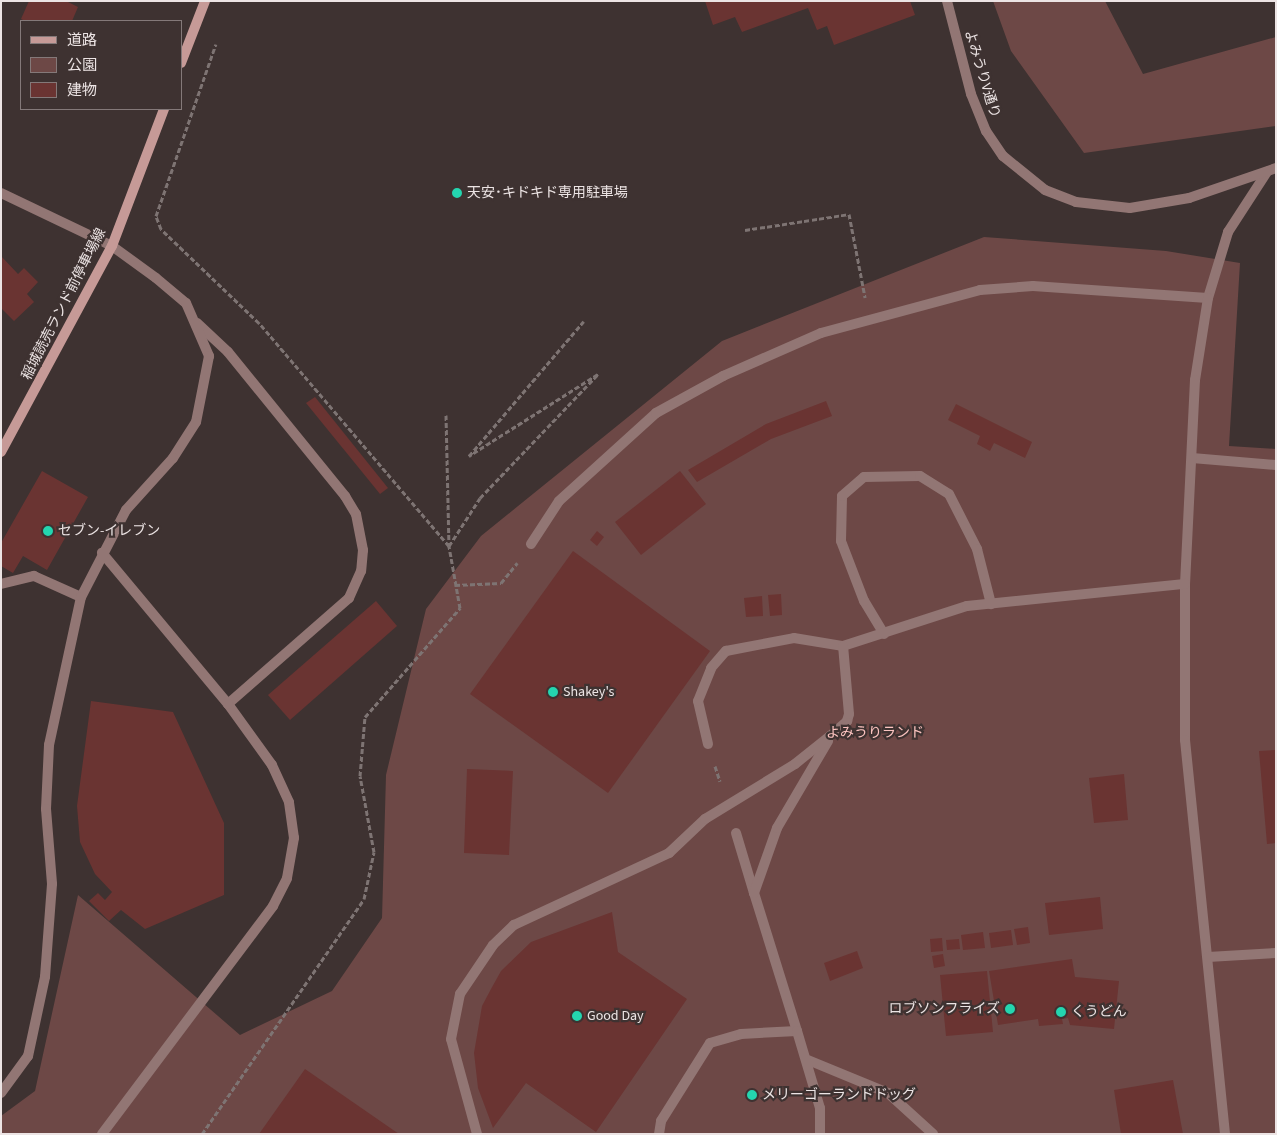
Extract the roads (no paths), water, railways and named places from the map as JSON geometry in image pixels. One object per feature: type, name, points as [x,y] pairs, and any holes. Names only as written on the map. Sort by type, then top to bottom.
[{"type":"main road","points":[[182,60],[205,1]]},
{"type":"main road","name":"稲城読売ランド前停車場線","points":[[1,452],[112,246],[164,110]]},
{"type":"street","name":"よみうりV通り","points":[[947,1],[971,94],[986,131],[1003,156],[1045,190],[1076,202],[1130,208],[1189,198],[1271,170]]},
{"type":"street","points":[[1225,1134],[1185,740],[1185,584],[1195,380],[1208,298],[1228,232],[1271,170]]},
{"type":"street","points":[[1,193],[112,246],[186,303],[197,323],[209,356],[196,422],[172,458],[126,510],[102,553],[81,597],[49,745],[46,808],[52,884],[45,978],[28,1056],[1,1093]]},
{"type":"street","points":[[531,544],[559,501],[656,413],[771,354],[869,316],[980,290],[1033,286],[1208,298]]},
{"type":"street","points":[[197,323],[228,352],[345,496],[356,514],[363,550],[361,571],[349,598],[228,704]]},
{"type":"street","points":[[1192,458],[1276,465]]},
{"type":"street","points":[[884,634],[864,601],[841,541],[842,496],[864,478],[920,476],[949,494],[977,549],[991,604]]},
{"type":"street","points":[[102,553],[228,704],[272,765],[289,802],[294,838],[287,878],[273,906],[102,1134]]},
{"type":"street","points":[[1,584],[34,576],[81,597]]},
{"type":"street","points":[[708,744],[698,701],[711,668],[726,652],[794,638],[843,646],[967,606],[1185,584]]},
{"type":"street","points":[[477,1134],[451,1038],[460,994],[493,945],[514,925],[668,853],[705,819],[830,736],[847,721],[849,714],[843,646]]},
{"type":"street","points":[[754,893],[777,828],[830,736]]},
{"type":"street","points":[[736,833],[797,1031],[808,1060],[820,1108],[820,1134]]},
{"type":"street","points":[[1208,957],[1276,953]]},
{"type":"street","points":[[658,1134],[660,1121],[710,1043],[741,1034],[797,1031]]},
{"type":"street","points":[[808,1060],[888,1093],[933,1134]]},
{"type":"place","name":"天安･キドキド専用駐車場","points":[[457,193]]},
{"type":"place","name":"セブン-イレブン","points":[[48,531]]},
{"type":"place","name":"Shakey's","points":[[553,692]]},
{"type":"place","name":"ロブソンフライズ","points":[[1010,1009]]},
{"type":"place","name":"くうどん","points":[[1061,1012]]},
{"type":"place","name":"Good Day","points":[[577,1016]]},
{"type":"place","name":"メリーゴーランドドッグ","points":[[752,1095]]},
{"type":"park label","name":"よみうりランド","points":[[875,733]]}]
